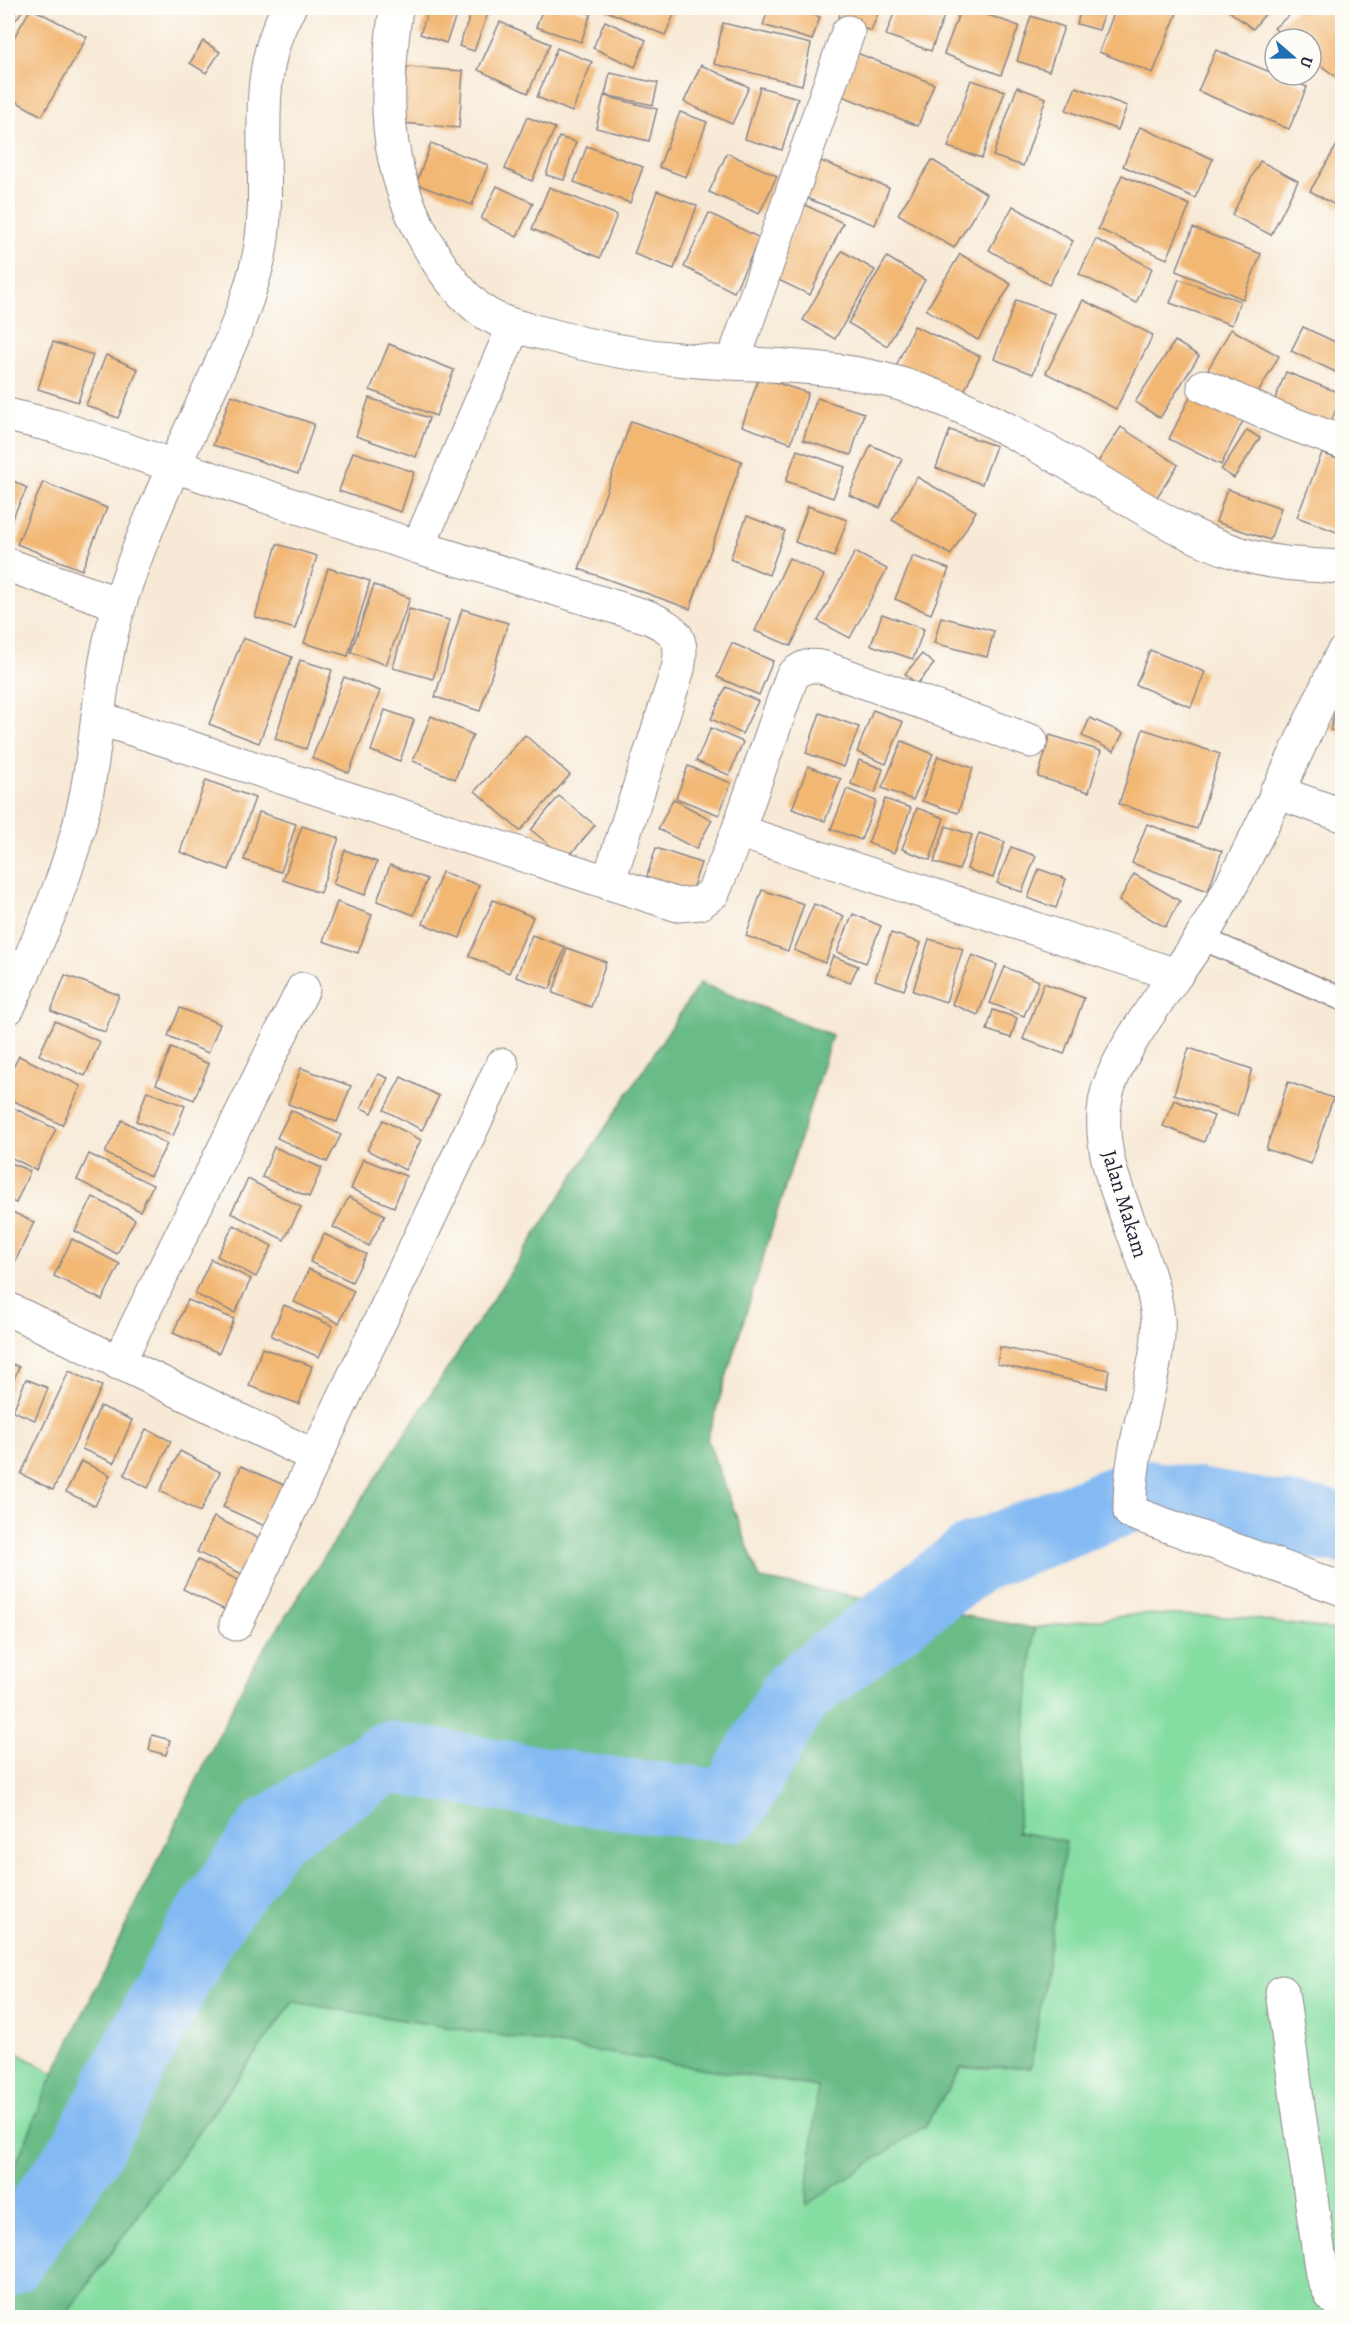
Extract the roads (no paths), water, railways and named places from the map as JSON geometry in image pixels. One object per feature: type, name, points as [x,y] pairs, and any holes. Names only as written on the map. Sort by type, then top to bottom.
[{"type":"street","points":[[8,1008],[47,920],[78,835],[108,655],[119,604],[174,467],[235,337],[258,260],[264,192],[265,86],[271,49],[279,24],[289,8]]},
{"type":"street","points":[[396,8],[387,93],[391,151],[397,174],[418,228],[449,278],[481,310],[514,326],[608,349],[690,360],[832,370],[889,381],[929,395],[1028,441],[1170,526],[1201,540],[1266,561],[1342,567]]},
{"type":"street","points":[[733,362],[848,32]]},
{"type":"street","points":[[418,547],[514,326]]},
{"type":"street","points":[[1204,386],[1279,419],[1342,442]]},
{"type":"street","points":[[8,415],[54,426],[418,547],[648,617],[667,625],[680,642],[678,669],[608,883]]},
{"type":"street","points":[[8,565],[119,604]]},
{"type":"street","name":"Jalan Makam","points":[[1342,654],[1276,792],[1201,938],[1116,1071],[1105,1101],[1103,1132],[1111,1170],[1148,1276],[1158,1326],[1155,1360],[1130,1497],[1342,1589]]},
{"type":"street","points":[[99,718],[678,905],[700,903],[713,893],[738,831],[792,676],[801,667],[812,665],[825,668],[1031,741]]},
{"type":"street","points":[[1276,792],[1342,815]]},
{"type":"street","points":[[738,831],[1176,975]]},
{"type":"street","points":[[118,1363],[303,988]]},
{"type":"street","points":[[236,1624],[502,1065]]},
{"type":"street","points":[[8,1309],[314,1456]]},
{"type":"street","points":[[1282,1992],[1322,2275],[1331,2295],[1342,2307]]},
{"type":"lane","points":[[1201,938],[1342,999]]},
{"type":"waterway","points":[[8,2260],[87,2149],[196,1939],[271,1832],[388,1757],[592,1791],[731,1806],[796,1693],[974,1558],[1136,1494],[1342,1528]]}]
